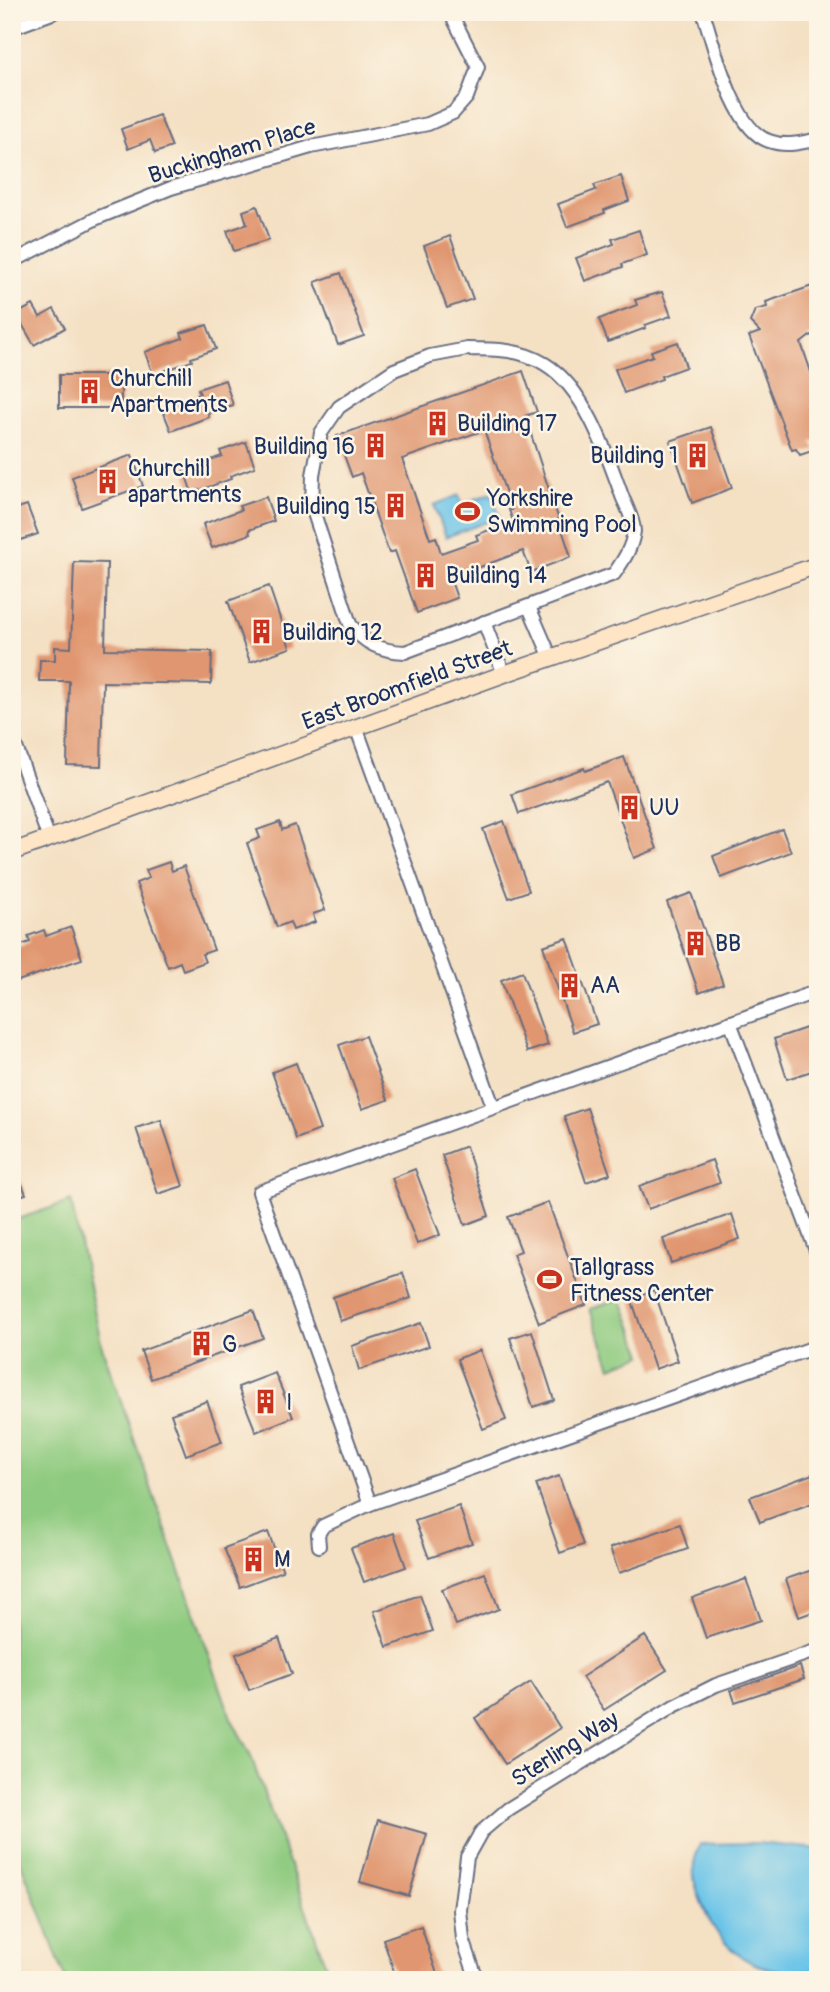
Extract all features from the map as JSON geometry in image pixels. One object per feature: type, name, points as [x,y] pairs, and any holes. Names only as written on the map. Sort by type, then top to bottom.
[{"type":"main road","name":"East Broomfield Street","points":[[12,852],[504,674],[818,565]]},
{"type":"street","points":[[12,28],[55,12]]},
{"type":"street","name":"Buckingham Place","points":[[12,262],[97,218],[171,188],[311,147],[428,124],[453,113],[467,97],[478,67],[450,12]]},
{"type":"street","points":[[703,12],[733,101],[745,124],[767,141],[790,145],[818,139]]},
{"type":"street","points":[[467,349],[497,349],[523,354],[546,365],[573,391],[601,437],[634,528],[625,559],[614,574],[484,622],[405,652],[389,651],[358,636],[349,624],[312,508],[313,475],[321,433],[339,407],[394,370],[430,356],[467,349]]},
{"type":"street","points":[[529,607],[551,658]]},
{"type":"street","points":[[484,622],[504,674]]},
{"type":"street","points":[[356,727],[493,1106]]},
{"type":"street","points":[[12,736],[49,839]]},
{"type":"street","points":[[370,1504],[259,1192],[818,991]]},
{"type":"street","points":[[730,1022],[818,1256]]},
{"type":"street","points":[[319,1546],[318,1534],[323,1526],[370,1504],[818,1346]]},
{"type":"street","name":"Sterling Way","points":[[477,1980],[463,1939],[460,1910],[467,1857],[481,1832],[508,1809],[674,1706],[716,1685],[818,1650]]},
{"type":"green space","points":[[71,1201],[102,1347],[231,1718],[250,1754],[331,1980],[66,1980],[12,1839],[12,1221]]},
{"type":"green space","points":[[621,1298],[643,1355],[611,1367],[590,1309]]},
{"type":"water","name":"Yorkshire Swimming Pool","points":[[491,493],[500,517],[446,537],[434,505],[459,495],[462,504]]},
{"type":"water","points":[[757,1843],[818,1849],[818,1971],[782,1971],[751,1962],[726,1943],[706,1913],[694,1877],[694,1862],[700,1844]]},
{"type":"building","points":[[159,115],[172,147],[155,153],[150,140],[128,149],[121,129]]},
{"type":"building","points":[[621,176],[629,201],[567,227],[558,204],[596,190],[594,185]]},
{"type":"building","points":[[257,206],[269,240],[234,251],[227,231],[247,224],[243,211]]},
{"type":"building","points":[[639,230],[647,255],[585,281],[576,258],[614,244],[612,239]]},
{"type":"building","points":[[450,236],[473,299],[447,308],[424,246]]},
{"type":"building","points":[[341,273],[364,336],[338,345],[315,282]]},
{"type":"building","points":[[818,284],[818,333],[801,343],[818,392],[818,441],[811,442],[815,450],[800,455],[796,449],[792,450],[749,336],[760,332],[750,322],[755,310],[767,307],[766,302]]},
{"type":"building","points":[[662,292],[671,316],[608,342],[599,319],[637,305],[635,300]]},
{"type":"building","points":[[33,305],[40,317],[54,309],[65,328],[34,345],[16,314]]},
{"type":"building","points":[[207,325],[216,349],[153,375],[145,352],[183,338],[181,333]]},
{"type":"building","points":[[678,342],[686,367],[624,393],[615,369],[653,356],[651,351]]},
{"type":"building","points":[[523,371],[537,412],[525,416],[571,557],[531,572],[523,551],[450,578],[457,598],[417,613],[395,551],[389,553],[361,473],[352,477],[337,436]],"holes":[[[484,430],[512,510],[509,510],[513,521],[476,535],[478,540],[441,553],[436,537],[430,539],[402,459]]]},
{"type":"building","name":"Churchill Apartments","points":[[59,375],[121,375],[121,408],[59,408]]},
{"type":"building","points":[[225,380],[233,405],[208,413],[209,417],[171,431],[162,408],[200,394],[198,389]]},
{"type":"building","name":"Building 1","points":[[711,427],[732,488],[692,503],[670,441]]},
{"type":"building","points":[[246,442],[255,467],[192,493],[184,470],[222,456],[220,451]]},
{"type":"building","name":"Churchill apartments","points":[[132,455],[143,486],[82,508],[72,477]]},
{"type":"building","points":[[266,497],[274,521],[249,530],[250,534],[212,548],[203,524],[241,510],[239,506]]},
{"type":"building","points":[[27,505],[38,534],[12,543],[12,510]]},
{"type":"building","points":[[74,562],[107,563],[105,649],[212,651],[211,684],[103,682],[101,766],[67,765],[69,681],[39,681],[40,660],[55,660],[55,647],[71,648]]},
{"type":"building","name":"Building 12","points":[[269,586],[290,648],[250,662],[228,601]]},
{"type":"building","points":[[624,757],[657,849],[634,858],[607,782],[519,814],[512,794],[584,768],[585,771]]},
{"type":"building","points":[[504,821],[529,891],[509,898],[483,829]]},
{"type":"building","points":[[280,822],[282,830],[295,825],[325,910],[313,914],[315,922],[293,930],[290,922],[277,927],[247,843],[260,838],[257,830]]},
{"type":"building","points":[[782,829],[791,852],[721,878],[713,856]]},
{"type":"building","points":[[169,862],[172,871],[184,866],[214,950],[202,954],[205,962],[183,970],[180,962],[168,967],[136,883],[149,878],[146,870]]},
{"type":"building","name":"BB","points":[[691,893],[723,984],[699,993],[667,902]]},
{"type":"building","points":[[71,927],[82,959],[12,983],[12,948],[30,942],[28,936],[44,930],[46,936]]},
{"type":"building","name":"AA","points":[[567,938],[597,1024],[573,1032],[543,946]]},
{"type":"building","points":[[522,972],[548,1045],[527,1052],[501,980]]},
{"type":"building","points":[[818,1024],[818,1069],[787,1079],[774,1039]]},
{"type":"building","points":[[365,1036],[388,1100],[362,1109],[339,1045]]},
{"type":"building","points":[[296,1063],[320,1130],[296,1139],[272,1072]]},
{"type":"building","points":[[587,1108],[610,1174],[586,1182],[564,1116]]},
{"type":"building","points":[[161,1120],[183,1186],[158,1194],[136,1128]]},
{"type":"building","points":[[466,1146],[489,1216],[465,1225],[442,1155]]},
{"type":"building","points":[[12,1160],[26,1194],[12,1199]]},
{"type":"building","points":[[712,1160],[720,1183],[648,1209],[639,1186]]},
{"type":"building","points":[[415,1169],[440,1235],[417,1244],[392,1178]]},
{"type":"building","name":"Tallgrass Fitness Center","points":[[548,1202],[586,1305],[539,1323],[513,1254],[521,1251],[508,1217]]},
{"type":"building","points":[[732,1214],[740,1239],[671,1263],[663,1239]]},
{"type":"building","points":[[403,1273],[411,1298],[340,1321],[333,1297]]},
{"type":"building","points":[[654,1290],[678,1361],[655,1369],[631,1298]]},
{"type":"building","name":"G","points":[[253,1310],[263,1338],[151,1379],[141,1351]]},
{"type":"building","points":[[421,1323],[429,1346],[359,1370],[352,1346]]},
{"type":"building","points":[[532,1331],[554,1400],[533,1407],[510,1338]]},
{"type":"building","points":[[480,1350],[506,1420],[483,1429],[457,1359]]},
{"type":"building","name":"I","points":[[275,1373],[293,1417],[256,1432],[238,1387]]},
{"type":"building","points":[[207,1401],[222,1442],[186,1455],[171,1414]]},
{"type":"building","points":[[818,1472],[818,1501],[760,1522],[750,1497]]},
{"type":"building","points":[[559,1476],[583,1545],[560,1553],[536,1484]]},
{"type":"building","points":[[459,1506],[472,1543],[429,1558],[415,1521]]},
{"type":"building","points":[[680,1524],[688,1549],[619,1573],[610,1548]]},
{"type":"building","name":"M","points":[[268,1532],[283,1571],[240,1587],[224,1548]]},
{"type":"building","points":[[394,1533],[406,1567],[364,1582],[351,1548]]},
{"type":"building","points":[[818,1568],[818,1610],[799,1617],[786,1579]]},
{"type":"building","points":[[485,1573],[499,1609],[456,1625],[442,1589]]},
{"type":"building","points":[[746,1579],[761,1620],[706,1638],[692,1598]]},
{"type":"building","points":[[420,1595],[433,1631],[387,1647],[374,1611]]},
{"type":"building","points":[[645,1636],[667,1670],[604,1710],[582,1677]]},
{"type":"building","points":[[279,1638],[292,1674],[249,1690],[236,1654]]},
{"type":"building","points":[[800,1666],[804,1679],[735,1702],[731,1690]]},
{"type":"building","points":[[531,1682],[560,1728],[505,1764],[475,1718]]},
{"type":"building","points":[[378,1820],[427,1834],[409,1896],[360,1882]]},
{"type":"building","points":[[421,1926],[439,1980],[397,1980],[383,1939]]},
{"type":"place","name":"Churchill Apartments","points":[[90,391]]},
{"type":"place","name":"Building 17","points":[[437,423]]},
{"type":"place","name":"Building 16","points":[[375,446]]},
{"type":"place","name":"Building 1","points":[[698,455]]},
{"type":"place","name":"Churchill apartments","points":[[108,481]]},
{"type":"place","name":"Building 15","points":[[396,506]]},
{"type":"place","name":"Yorkshire Swimming Pool","points":[[467,511]]},
{"type":"place","name":"Building 14","points":[[426,575]]},
{"type":"place","name":"Building 12","points":[[262,632]]},
{"type":"place","name":"UU","points":[[629,807]]},
{"type":"place","name":"BB","points":[[695,943]]},
{"type":"place","name":"AA","points":[[570,985]]},
{"type":"place","name":"Tallgrass Fitness Center","points":[[550,1280]]},
{"type":"place","name":"G","points":[[202,1344]]},
{"type":"place","name":"I","points":[[266,1402]]},
{"type":"place","name":"M","points":[[254,1559]]}]
